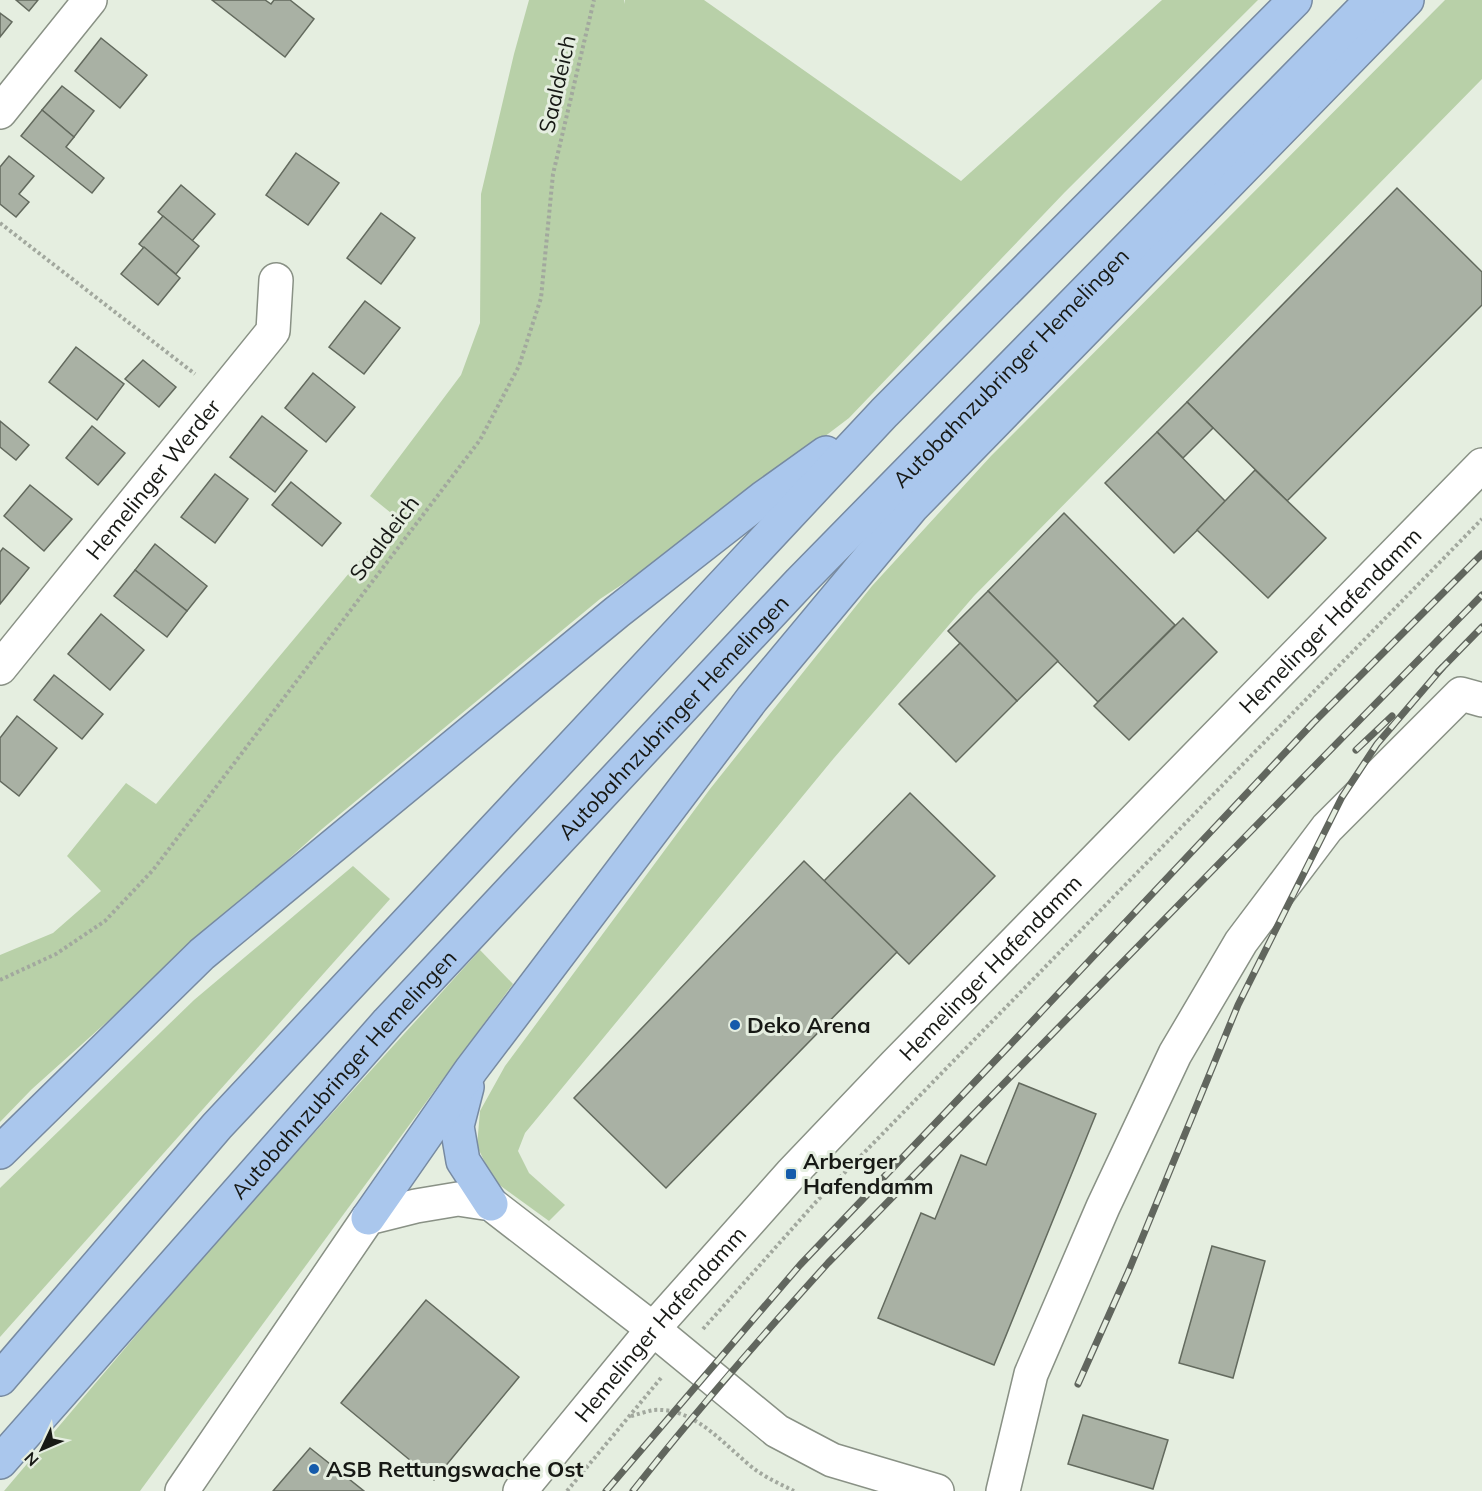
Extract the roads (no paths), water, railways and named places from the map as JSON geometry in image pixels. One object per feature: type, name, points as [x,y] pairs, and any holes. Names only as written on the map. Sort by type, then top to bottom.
[{"type":"highway","points":[[0,1379],[217,1126],[884,413],[1295,0]]},
{"type":"highway","name":"Autobahnzubringer Hemelingen","points":[[0,1462],[388,1022],[784,599],[1372,0]]},
{"type":"highway","points":[[368,1218],[471,1070],[752,699],[912,507],[1407,0]]},
{"type":"highway","points":[[0,1152],[211,947],[617,612],[763,498],[884,413]]},
{"type":"highway","points":[[471,1070],[457,1126],[463,1161],[491,1204]]},
{"type":"street","points":[[0,112],[90,0]]},
{"type":"street","name":"Hemelinger Werder","points":[[0,668],[273,331],[276,280]]},
{"type":"street","name":"Hemelinger Hafendamm","points":[[520,1491],[653,1329],[790,1174],[1482,465]]},
{"type":"street","points":[[1003,1491],[1031,1374],[1103,1207],[1175,1054],[1241,942],[1327,828],[1461,694],[1482,699]]},
{"type":"street","points":[[182,1491],[368,1218],[416,1206],[458,1199],[491,1204],[653,1329],[777,1431],[832,1460],[917,1488]]},
{"type":"railway","points":[[606,1491],[800,1265],[1313,723],[1482,554]]},
{"type":"railway","points":[[633,1491],[680,1432],[828,1263],[1482,595]]},
{"type":"railway","points":[[1438,672],[1482,627]]},
{"type":"railway","points":[[1078,1384],[1129,1270],[1238,1005],[1342,797],[1377,744],[1442,668]]},
{"type":"railway","points":[[1356,750],[1392,716]]},
{"type":"place","name":"Deko Arena","points":[[735,1025]]},
{"type":"place","name":"Arberger Hafendamm","points":[[791,1174]]},
{"type":"place","name":"ASB Rettungswache Ost","points":[[314,1469]]}]
